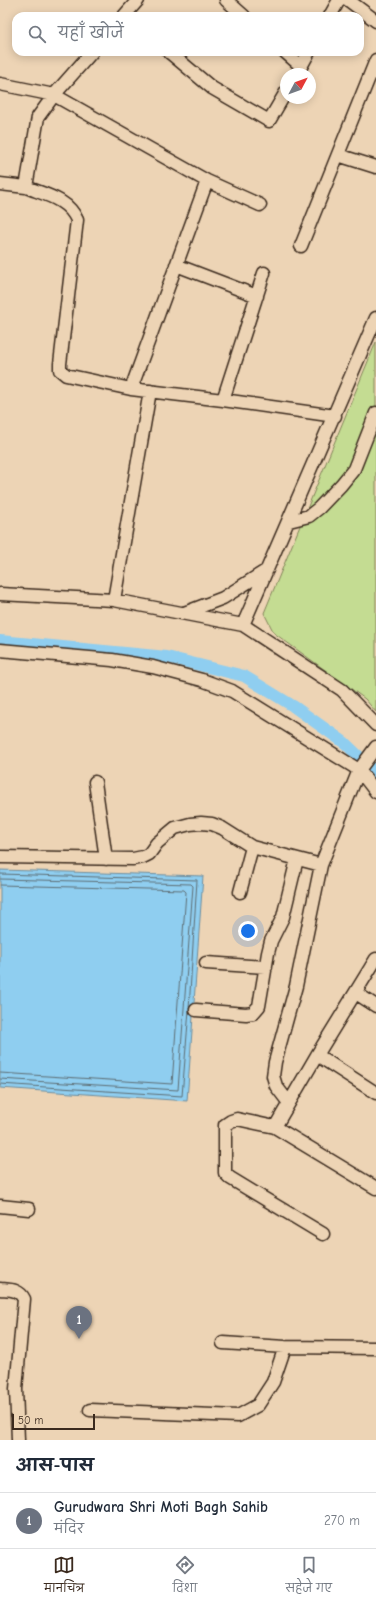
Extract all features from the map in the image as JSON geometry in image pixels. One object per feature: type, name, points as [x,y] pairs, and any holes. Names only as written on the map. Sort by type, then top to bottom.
[{"type":"street","points":[[128,12],[138,0]]},
{"type":"street","points":[[226,0],[240,12]]},
{"type":"street","points":[[332,12],[339,0]]},
{"type":"street","points":[[348,0],[376,21]]},
{"type":"street","points":[[26,187],[38,117],[54,95],[88,56]]},
{"type":"street","points":[[174,56],[212,88],[269,121],[280,102]]},
{"type":"street","points":[[288,56],[297,68]]},
{"type":"street","points":[[300,68],[307,56]]},
{"type":"street","points":[[301,246],[376,60]]},
{"type":"street","points":[[0,84],[54,95],[207,180],[260,205]]},
{"type":"street","points":[[338,155],[376,167]]},
{"type":"street","points":[[131,389],[207,180]]},
{"type":"street","points":[[0,184],[26,187],[67,205],[74,213],[77,220],[60,370],[66,374],[131,389],[335,416]]},
{"type":"street","points":[[176,265],[256,296]]},
{"type":"street","points":[[223,400],[264,274]]},
{"type":"street","points":[[243,625],[335,416],[376,318]]},
{"type":"street","points":[[114,600],[150,391]]},
{"type":"street","points":[[289,521],[308,516],[319,508],[354,469],[376,413]]},
{"type":"street","points":[[183,613],[223,598],[267,570]]},
{"type":"street","points":[[0,594],[114,600],[243,625],[342,690],[376,725]]},
{"type":"street","points":[[0,650],[112,660],[202,680],[232,691],[361,767],[376,792]]},
{"type":"street","points":[[289,1103],[276,1086],[273,1076],[275,1062],[296,986],[321,865],[361,767],[376,747]]},
{"type":"street","points":[[95,782],[106,859]]},
{"type":"street","points":[[0,857],[133,859],[148,854],[157,843],[175,828],[190,824],[212,824],[222,828],[252,847],[321,865]]},
{"type":"street","points":[[240,892],[252,847]]},
{"type":"street","points":[[196,1010],[246,1014],[253,1013],[259,1006],[271,941],[283,917],[297,859]]},
{"type":"street","points":[[275,1127],[376,959]]},
{"type":"street","points":[[206,963],[266,967]]},
{"type":"street","points":[[356,993],[376,1006]]},
{"type":"street","points":[[317,1055],[376,1093]]},
{"type":"street","points":[[323,1234],[230,1178],[226,1173],[225,1125],[236,1119],[275,1127],[376,1188]]},
{"type":"street","points":[[0,1206],[29,1209]]},
{"type":"street","points":[[0,1289],[16,1291],[21,1294],[24,1299],[16,1389],[18,1440]]},
{"type":"street","points":[[223,1343],[285,1347],[376,1348]]},
{"type":"street","points":[[90,1410],[238,1416],[258,1404],[273,1382],[285,1347]]},
{"type":"green space","points":[[376,342],[376,712],[365,699],[274,633],[264,613]]},
{"type":"water","points":[[0,870],[203,876],[187,1101],[0,1088]]},
{"type":"waterway","points":[[0,641],[167,657],[244,676],[293,706],[345,743],[376,773]]},
{"type":"place","name":"Gurudwara Shri Moti Bagh Sahib","points":[[79,1339]]}]
